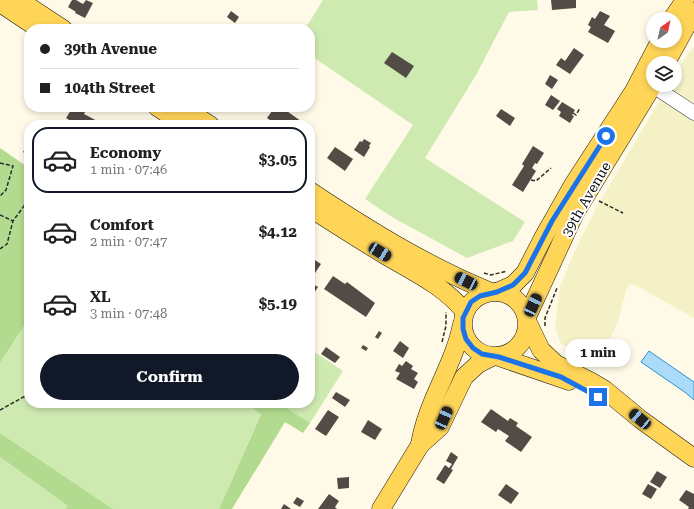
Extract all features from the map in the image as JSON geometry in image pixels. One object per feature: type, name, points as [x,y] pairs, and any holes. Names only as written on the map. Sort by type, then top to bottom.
[{"type":"main road","points":[[19,0],[55,24]]},
{"type":"main road","points":[[677,12],[685,0]]},
{"type":"main road","points":[[0,4],[31,24]]},
{"type":"main road","points":[[670,56],[694,12]]},
{"type":"main road","name":"39th Avenue","points":[[528,320],[563,238],[580,190],[656,48]]},
{"type":"main road","name":"39th Avenue","points":[[494,292],[513,285],[525,273],[543,238],[580,190],[648,92]]},
{"type":"main road","points":[[165,112],[177,120]]},
{"type":"main road","points":[[190,112],[202,120]]},
{"type":"main road","points":[[315,194],[380,236],[494,292],[507,294],[516,299],[523,307],[541,350],[556,364],[605,390],[640,419],[694,458]]},
{"type":"main road","points":[[315,211],[357,239],[438,286],[457,302],[464,315],[463,329],[466,339],[473,348],[482,354],[561,377],[640,419]]},
{"type":"main road","points":[[420,446],[423,428],[458,342],[464,315],[471,302],[480,296],[494,292]]},
{"type":"main road","points":[[381,509],[420,446],[440,427],[464,377],[478,364],[517,349],[523,342],[528,320]]},
{"type":"lane","points":[[664,92],[694,112]]},
{"type":"path","points":[[573,113],[576,115],[580,108]]},
{"type":"path","points":[[0,163],[12,166],[6,190],[0,196]]},
{"type":"path","points":[[531,180],[534,182],[536,181],[551,168]]},
{"type":"path","points":[[580,190],[596,200],[623,213]]},
{"type":"path","points":[[0,249],[7,244],[13,221],[24,206]]},
{"type":"path","points":[[0,215],[13,221]]},
{"type":"path","points":[[478,271],[491,275],[501,274],[511,269]]},
{"type":"path","points":[[545,330],[545,318],[558,284]]},
{"type":"path","points":[[441,344],[446,326],[445,309]]},
{"type":"path","points":[[572,356],[584,361]]},
{"type":"path","points":[[0,410],[24,397]]},
{"type":"shaded area","points":[[694,47],[694,318],[637,286],[630,284],[626,290],[618,322],[605,350],[583,355],[560,343],[555,326],[560,287],[573,255],[596,208],[665,92],[682,92],[682,64]]},
{"type":"green space","points":[[323,0],[537,0],[538,10],[509,12],[476,75],[425,158],[525,222],[513,241],[467,258],[392,217],[365,199],[413,125],[315,58],[315,24],[308,24]]},
{"type":"green space","points":[[0,148],[24,165],[24,326],[0,363]]},
{"type":"green space","points":[[24,326],[24,408],[253,408],[261,413],[219,509],[113,509],[0,433],[0,363]]},
{"type":"green space","points":[[315,352],[343,371],[310,423],[287,408],[315,408]]},
{"type":"green space","points":[[252,408],[287,408],[310,423],[303,433],[285,422],[232,509],[219,509],[261,414]]},
{"type":"green space","points":[[0,433],[113,509],[66,509],[68,506],[0,457]]},
{"type":"green space","points":[[0,457],[68,506],[72,509],[0,509]]},
{"type":"water","points":[[649,351],[694,382],[694,400],[641,362]]},
{"type":"building","points":[[72,0],[76,0],[83,4],[86,0],[93,3],[85,18],[75,13],[76,12],[68,7]]},
{"type":"building","points":[[551,0],[576,0],[576,8],[552,10]]},
{"type":"building","points":[[231,11],[239,17],[235,23],[227,17]]},
{"type":"building","points":[[600,11],[610,16],[604,25],[615,31],[608,43],[588,32],[591,27],[588,25],[592,17],[595,19]]},
{"type":"building","points":[[574,48],[584,55],[570,74],[556,65],[561,58],[565,61]]},
{"type":"building","points":[[392,52],[414,66],[406,78],[384,63]]},
{"type":"building","points":[[550,75],[558,80],[552,89],[545,84]]},
{"type":"building","points":[[551,95],[560,101],[553,110],[545,105]]},
{"type":"building","points":[[562,102],[575,110],[572,115],[574,116],[570,123],[559,116],[561,112],[557,109]]},
{"type":"building","points":[[501,109],[515,118],[510,126],[496,116]]},
{"type":"building","points":[[70,112],[85,112],[84,114],[95,120],[69,120],[66,118]]},
{"type":"building","points":[[271,112],[288,112],[299,120],[270,120],[267,118]]},
{"type":"building","points":[[364,139],[371,143],[364,157],[354,150],[360,141],[362,142]]},
{"type":"building","points":[[533,146],[544,153],[537,164],[535,163],[532,168],[536,171],[523,192],[512,185],[524,166],[522,164]]},
{"type":"building","points":[[335,147],[353,159],[345,171],[327,158]]},
{"type":"building","points":[[315,260],[321,264],[315,273]]},
{"type":"building","points":[[333,276],[345,284],[347,282],[375,303],[366,317],[324,289]]},
{"type":"building","points":[[379,331],[382,333],[378,339],[375,337]]},
{"type":"building","points":[[400,341],[409,348],[403,358],[393,351]]},
{"type":"building","points":[[363,345],[368,348],[366,351],[361,348]]},
{"type":"building","points":[[326,347],[340,357],[335,363],[321,354]]},
{"type":"building","points":[[406,361],[413,366],[411,369],[418,373],[414,379],[418,382],[414,389],[396,379],[400,373],[395,371],[399,364],[402,366]]},
{"type":"building","points":[[336,392],[350,400],[345,407],[332,398]]},
{"type":"building","points":[[491,409],[508,421],[510,418],[518,423],[516,426],[532,437],[521,452],[505,441],[509,436],[498,429],[496,432],[481,422]]},
{"type":"building","points":[[328,410],[339,417],[326,436],[315,429]]},
{"type":"building","points":[[368,420],[382,429],[375,440],[361,432]]},
{"type":"building","points":[[451,452],[458,457],[451,469],[453,470],[444,484],[436,479],[445,465],[449,468],[452,464],[446,461]]},
{"type":"building","points":[[657,471],[667,477],[660,488],[650,482]]},
{"type":"building","points":[[349,477],[349,488],[338,489],[337,478]]},
{"type":"building","points":[[506,484],[519,493],[511,504],[498,495]]},
{"type":"building","points":[[648,484],[657,489],[651,499],[642,494]]},
{"type":"building","points":[[686,490],[694,494],[694,509],[688,509],[689,507],[679,500]]},
{"type":"building","points":[[329,494],[339,501],[335,507],[337,509],[318,509]]},
{"type":"building","points":[[297,497],[304,501],[300,507],[293,503]]},
{"type":"building","points":[[284,504],[291,509],[281,509]]},
{"type":"route","points":[[598,397],[561,377],[499,357],[492,357],[482,354],[473,348],[466,339],[463,329],[463,318],[471,302],[480,296],[490,292],[497,292],[513,285],[525,273],[573,185],[606,136]]}]
